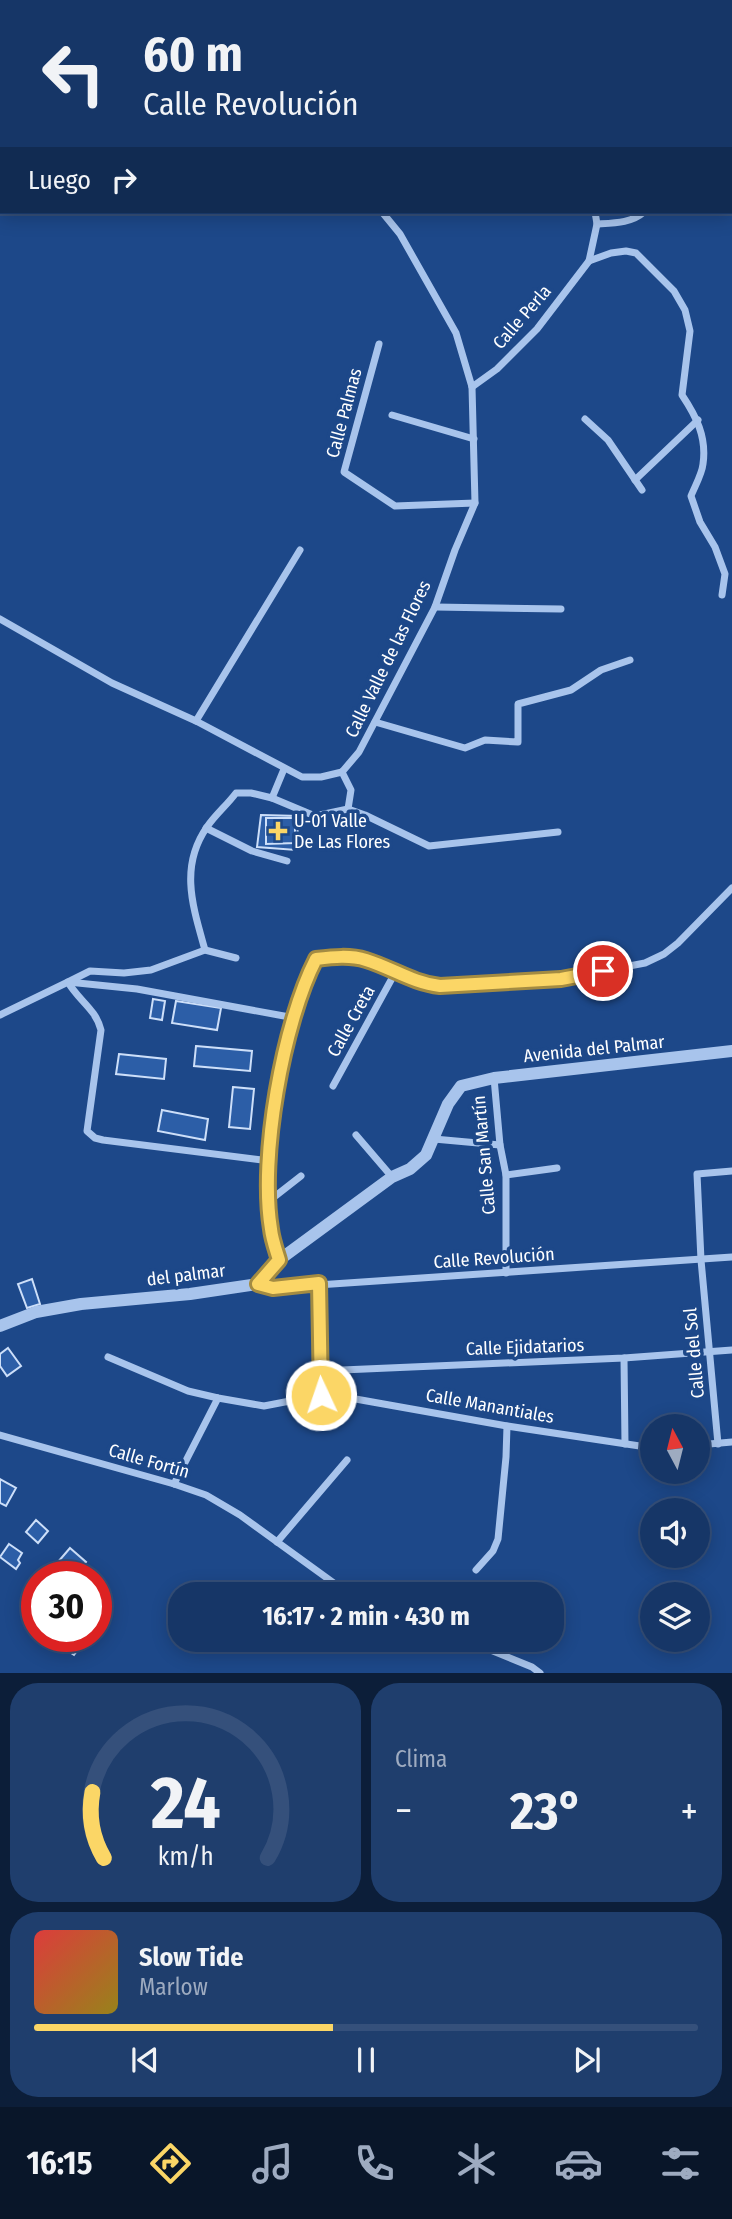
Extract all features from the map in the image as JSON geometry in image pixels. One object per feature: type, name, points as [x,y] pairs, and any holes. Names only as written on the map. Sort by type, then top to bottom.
[{"type":"street","name":"Calle Valle de las Flores","points":[[342,772],[359,752],[435,607],[454,550],[475,503],[472,387],[456,333],[400,234],[384,214]]},
{"type":"street","name":"Calle Perla","points":[[472,387],[496,369],[537,329],[589,261],[597,224],[595,214]]},
{"type":"street","points":[[597,224],[618,223],[638,218],[643,214]]},
{"type":"street","points":[[589,261],[611,253],[626,251],[636,254],[674,291],[685,310],[690,331],[682,395],[698,420],[702,435],[703,465],[691,496],[700,522],[715,547],[725,574],[722,595]]},
{"type":"street","name":"Calle Palmas","points":[[379,344],[344,472],[395,506],[475,503]]},
{"type":"street","points":[[392,415],[474,439]]},
{"type":"street","points":[[585,419],[608,440],[642,491]]},
{"type":"street","points":[[635,480],[698,420]]},
{"type":"street","points":[[196,721],[300,550]]},
{"type":"street","points":[[435,607],[561,609]]},
{"type":"street","points":[[0,619],[112,684],[196,721],[284,769],[302,777],[321,777],[342,772],[351,790],[348,809]]},
{"type":"street","points":[[375,722],[465,748],[485,740],[518,742],[518,704],[571,690],[601,670],[630,660]]},
{"type":"street","points":[[272,799],[284,769]]},
{"type":"street","points":[[205,950],[193,907],[190,883],[193,850],[206,828],[236,793],[251,793],[272,799],[315,816],[348,809],[429,846],[558,832]]},
{"type":"street","points":[[206,828],[252,851],[287,861]]},
{"type":"street","points":[[279,1260],[271,1229],[269,1201],[275,1104],[295,1018],[316,959],[364,959],[421,984],[440,986],[561,979],[645,962],[664,954],[732,888]]},
{"type":"street","points":[[0,1015],[90,971],[124,973],[152,970],[205,950],[236,958]]},
{"type":"street","name":"Calle Creta","points":[[333,1086],[396,971]]},
{"type":"street","points":[[68,982],[137,989],[295,1018]]},
{"type":"street","points":[[68,982],[76,996],[98,1018],[101,1030],[87,1131],[95,1138],[103,1140],[270,1161]]},
{"type":"street","name":"Avenida del Palmar","points":[[434,1139],[448,1104],[461,1086],[494,1077],[732,1051]]},
{"type":"street","name":"Calle San Martín","points":[[494,1077],[500,1144],[506,1174],[506,1273]]},
{"type":"street","points":[[356,1135],[392,1177]]},
{"type":"street","points":[[258,1284],[279,1260],[392,1177],[410,1169],[426,1155],[434,1139],[500,1144]]},
{"type":"street","points":[[506,1174],[557,1168]]},
{"type":"street","name":"Calle del Sol","points":[[718,1444],[697,1174],[732,1171]]},
{"type":"street","points":[[269,1201],[301,1176]]},
{"type":"street","name":"Calle Revolución","points":[[258,1284],[273,1288],[732,1257]]},
{"type":"street","points":[[107,1357],[188,1391],[218,1398],[264,1406],[321,1395],[319,1283]]},
{"type":"street","name":"del palmar","points":[[0,1326],[36,1312],[81,1304],[190,1294],[258,1284]]},
{"type":"street","name":"Calle Ejidatarios","points":[[319,1371],[624,1358],[732,1350]]},
{"type":"street","points":[[624,1358],[625,1444]]},
{"type":"street","name":"Calle Manantiales","points":[[321,1395],[640,1446]]},
{"type":"street","points":[[174,1484],[218,1398]]},
{"type":"street","points":[[477,1570],[493,1551],[498,1539],[507,1426]]},
{"type":"street","name":"Calle Fortín","points":[[0,1435],[206,1495],[332,1582]]},
{"type":"street","points":[[710,1444],[732,1442]]},
{"type":"street","points":[[277,1542],[347,1460]]},
{"type":"street","points":[[495,1652],[540,1673]]},
{"type":"building","name":"U-01 Valle De Las Flores","points":[[261,815],[299,816],[296,850],[257,847]]},
{"type":"building","points":[[266,818],[295,818],[295,843],[266,844]]},
{"type":"building","points":[[153,999],[165,1001],[162,1020],[150,1018]]},
{"type":"building","points":[[176,1001],[221,1008],[217,1030],[172,1023]]},
{"type":"building","points":[[196,1046],[252,1051],[250,1071],[194,1066]]},
{"type":"building","points":[[119,1054],[166,1059],[164,1079],[116,1074]]},
{"type":"building","points":[[233,1087],[254,1089],[250,1129],[229,1127]]},
{"type":"building","points":[[162,1110],[208,1119],[205,1140],[158,1131]]},
{"type":"building","points":[[32,1279],[40,1304],[27,1308],[18,1284]]},
{"type":"building","points":[[8,1348],[21,1366],[7,1376],[0,1366],[0,1354]]},
{"type":"building","points":[[0,1479],[16,1488],[6,1506],[0,1503]]},
{"type":"building","points":[[36,1520],[48,1531],[38,1543],[26,1532]]},
{"type":"building","points":[[9,1544],[22,1553],[16,1569],[0,1557]]},
{"type":"building","points":[[70,1548],[85,1561],[59,1561]]},
{"type":"place","name":"U-01 Valle De Las Flores","points":[[278,831]]},
{"type":"route","points":[[321,1395],[319,1283],[273,1288],[258,1284],[279,1260],[271,1229],[269,1201],[275,1104],[295,1018],[316,959],[364,959],[421,984],[440,986],[561,979],[603,971]]}]
